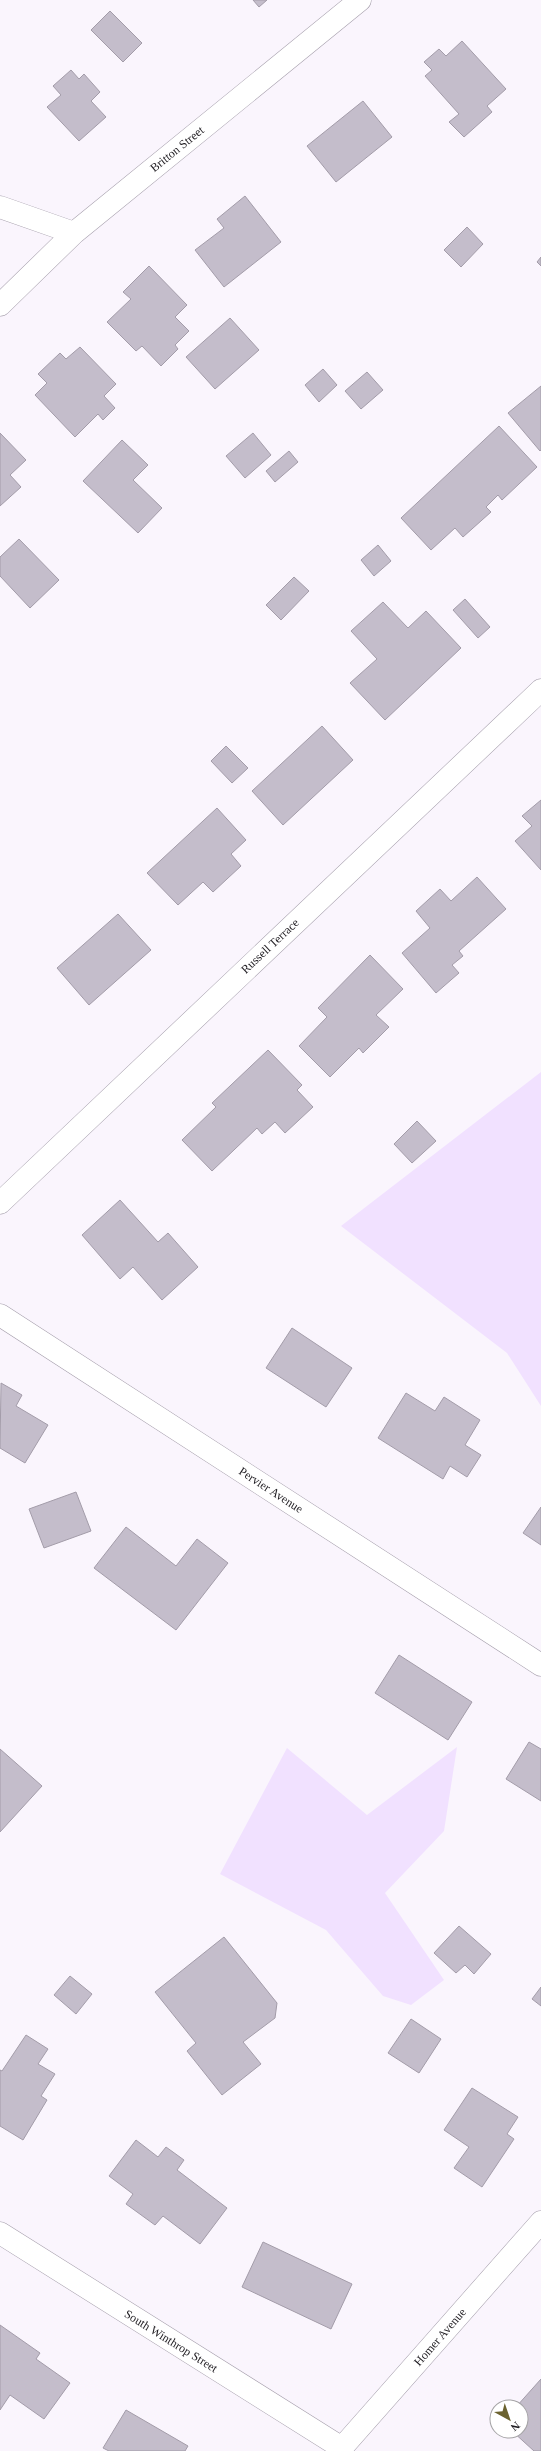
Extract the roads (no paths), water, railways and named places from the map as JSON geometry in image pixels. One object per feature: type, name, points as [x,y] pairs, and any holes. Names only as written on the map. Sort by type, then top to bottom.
[{"type":"street","name":"Britton Street","points":[[0,305],[74,233],[360,0]]},
{"type":"street","points":[[0,207],[74,233]]},
{"type":"street","name":"Russell Terrace","points":[[0,1203],[541,690]]},
{"type":"street","name":"Pervier Avenue","points":[[0,1315],[541,1665]]},
{"type":"street","name":"Homer Avenue","points":[[340,2450],[541,2222]]},
{"type":"street","name":"South Winthrop Street","points":[[0,2232],[340,2450]]}]
